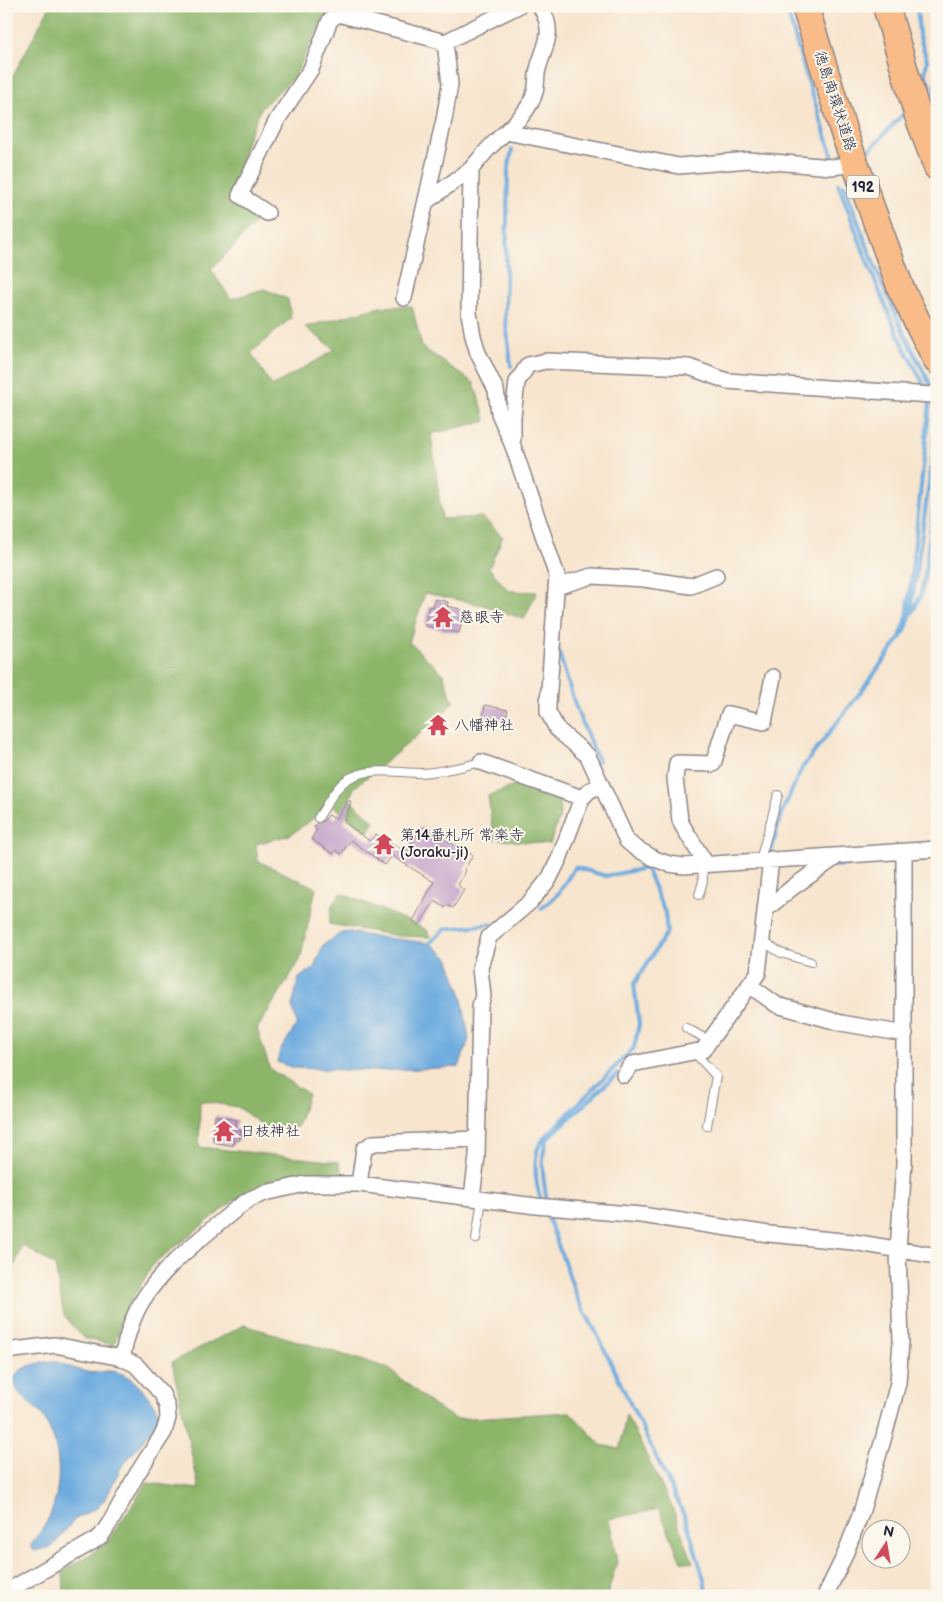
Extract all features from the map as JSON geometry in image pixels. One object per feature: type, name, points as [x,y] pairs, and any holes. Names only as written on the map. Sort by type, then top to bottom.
[{"type":"highway","name":"徳島南環状道路","points":[[805,6],[844,133],[901,289],[937,361]]},
{"type":"highway","points":[[886,6],[917,113],[937,167]]},
{"type":"street","points":[[268,213],[240,195],[277,120],[311,70],[330,20],[338,14],[445,42],[518,6]]},
{"type":"street","points":[[427,201],[471,169],[527,109],[535,93],[538,69],[546,51],[548,37],[547,20],[540,6]]},
{"type":"street","points":[[404,298],[427,201],[450,84],[445,42]]},
{"type":"street","points":[[506,132],[679,166],[749,160],[832,167],[855,164]]},
{"type":"street","points":[[471,169],[469,313],[478,354],[496,390],[499,413],[513,446],[557,576],[548,712],[557,729],[588,756],[627,842],[638,850],[669,864],[684,866],[937,849]]},
{"type":"street","points":[[513,446],[513,416],[517,382],[528,365],[546,361],[689,367],[727,382],[931,395],[937,392]]},
{"type":"street","points":[[556,587],[592,576],[644,579],[692,586],[716,576]]},
{"type":"street","points":[[704,864],[680,820],[675,779],[677,763],[713,764],[729,714],[764,722],[773,677]]},
{"type":"street","points":[[481,762],[582,798]]},
{"type":"street","points":[[477,1198],[480,1006],[483,996],[480,968],[482,955],[488,936],[530,902],[550,879],[582,798],[590,790],[601,786]]},
{"type":"street","points":[[825,1596],[844,1557],[861,1513],[898,1383],[901,1341],[898,1250],[904,1163],[904,852]]},
{"type":"street","points":[[765,910],[793,887],[837,857]]},
{"type":"street","points":[[624,1075],[632,1064],[703,1050],[758,973],[765,910],[765,860]]},
{"type":"street","points":[[749,985],[777,1005],[841,1023],[904,1034]]},
{"type":"street","points":[[359,1184],[364,1149],[373,1143],[477,1139]]},
{"type":"street","points":[[122,1358],[130,1326],[137,1310],[162,1273],[250,1199],[265,1193],[305,1184],[359,1184],[536,1206],[641,1215],[769,1234],[853,1242],[937,1256]]},
{"type":"street","points":[[6,1351],[55,1345],[122,1358],[136,1365],[162,1394],[167,1406],[168,1418],[164,1432],[101,1536],[6,1592]]},
{"type":"lane","points":[[318,818],[339,786],[348,779],[361,774],[379,771],[422,773],[460,768],[481,762]]},
{"type":"lane","points":[[765,860],[778,795]]},
{"type":"lane","points":[[699,895],[703,881],[704,864]]},
{"type":"lane","points":[[762,941],[781,954],[811,962]]},
{"type":"lane","points":[[686,1028],[710,1041]]},
{"type":"lane","points":[[694,1052],[716,1076],[707,1126]]},
{"type":"lane","points":[[476,1239],[477,1198]]},
{"type":"green space","points":[[50,6],[330,6],[295,76],[261,108],[248,137],[230,198],[257,221],[211,270],[231,299],[264,289],[288,299],[291,318],[251,353],[272,386],[335,350],[305,327],[380,307],[412,306],[422,347],[474,383],[486,421],[431,434],[442,519],[482,517],[503,537],[489,568],[509,591],[537,592],[524,619],[483,605],[425,593],[409,642],[443,674],[453,702],[440,717],[354,788],[349,799],[375,822],[368,832],[332,805],[290,835],[256,844],[258,861],[316,888],[300,960],[257,1029],[270,1069],[308,1094],[297,1127],[266,1128],[238,1107],[200,1101],[199,1147],[339,1162],[342,1173],[280,1179],[236,1199],[154,1263],[127,1307],[114,1345],[83,1338],[64,1315],[55,1266],[23,1245],[11,1274],[6,1275],[6,75],[13,76]]},
{"type":"green space","points":[[521,783],[559,800],[560,815],[550,844],[494,839],[488,796]]},
{"type":"green space","points":[[341,893],[427,930],[430,937],[399,936],[329,924],[332,905]]},
{"type":"green space","points":[[244,1325],[388,1368],[434,1406],[456,1419],[570,1412],[601,1445],[620,1449],[626,1414],[672,1507],[693,1563],[681,1561],[659,1509],[609,1519],[617,1562],[607,1596],[57,1596],[64,1594],[63,1571],[105,1545],[147,1483],[199,1489],[172,1362]]},
{"type":"water","points":[[350,932],[430,943],[448,958],[461,993],[469,1039],[459,1067],[376,1071],[294,1068],[277,1062],[280,1051],[297,1024],[292,1006],[299,978],[314,968],[323,945],[341,933]]},
{"type":"water","points":[[53,1361],[92,1373],[118,1372],[133,1380],[139,1386],[159,1413],[157,1423],[120,1469],[106,1498],[96,1508],[74,1520],[53,1546],[34,1551],[31,1545],[46,1523],[56,1497],[58,1482],[57,1452],[48,1424],[40,1413],[19,1393],[15,1384],[15,1378],[22,1369],[28,1366]]},
{"type":"building","points":[[435,599],[448,602],[447,606],[460,609],[460,612],[464,613],[459,633],[425,626],[429,606],[433,607]]},
{"type":"building","points":[[485,705],[508,710],[505,721],[483,716]]},
{"type":"building","points":[[349,800],[351,802],[344,822],[371,842],[376,834],[405,852],[422,827],[473,855],[458,885],[464,890],[453,908],[447,905],[445,908],[435,901],[419,925],[413,921],[434,882],[392,856],[385,865],[351,840],[341,854],[336,850],[333,854],[311,839],[317,830],[314,827],[317,823],[321,823],[329,815],[335,819]]},
{"type":"building","points":[[215,1116],[237,1120],[235,1129],[241,1130],[239,1141],[234,1140],[233,1146],[213,1142]]},
{"type":"waterway","points":[[786,6],[804,69],[833,157]]},
{"type":"waterway","points":[[917,6],[919,35],[927,60],[925,74],[930,86],[925,91]]},
{"type":"waterway","points":[[937,70],[934,100],[937,108]]},
{"type":"waterway","points":[[863,157],[906,111]]},
{"type":"waterway","points":[[511,366],[505,315],[508,171],[512,150]]},
{"type":"waterway","points":[[838,183],[869,266],[897,333],[926,389]]},
{"type":"waterway","points":[[844,185],[874,264],[902,329],[931,386]]},
{"type":"waterway","points":[[900,637],[907,617],[930,401]]},
{"type":"waterway","points":[[771,853],[781,814],[802,768],[905,631],[910,617],[933,455],[935,416],[937,411]]},
{"type":"waterway","points":[[912,613],[920,597],[925,575],[937,476]]},
{"type":"waterway","points":[[558,650],[576,708],[598,761]]},
{"type":"waterway","points":[[542,1203],[538,1191],[536,1171],[536,1157],[539,1145],[634,1048],[639,1024],[634,984],[667,932],[665,913],[641,856]]},
{"type":"waterway","points":[[833,866],[890,861]]},
{"type":"waterway","points":[[541,909],[558,894],[575,867],[606,876],[646,868]]},
{"type":"waterway","points":[[430,943],[445,929],[491,924]]},
{"type":"waterway","points":[[547,1203],[543,1163],[547,1139],[617,1074]]},
{"type":"waterway","points":[[546,1212],[578,1300],[596,1332],[685,1517],[704,1579],[707,1596]]},
{"type":"place","name":"慈眼寺","points":[[443,617]]},
{"type":"place","name":"八幡神社","points":[[438,725]]},
{"type":"place","name":"第14番札所 常楽寺 (Joraku-ji)","points":[[384,844]]},
{"type":"place","name":"日枝神社","points":[[224,1131]]}]
